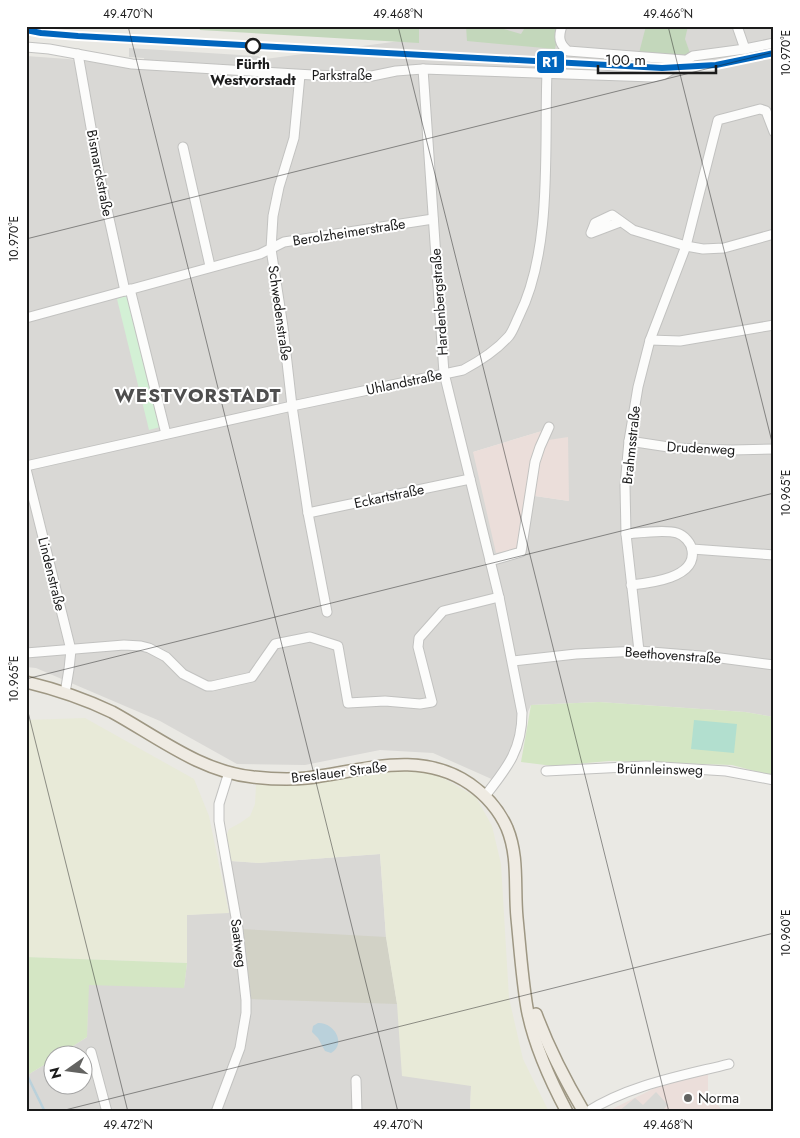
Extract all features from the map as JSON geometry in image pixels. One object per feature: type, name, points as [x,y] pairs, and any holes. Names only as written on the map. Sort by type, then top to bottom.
[{"type":"main road","name":"Breslauer Straße","points":[[26,682],[64,693],[109,711],[189,756],[229,772],[248,776],[293,779],[381,765],[410,764],[436,767],[461,778],[485,796],[496,809],[506,826],[512,843],[527,1009],[554,1087],[567,1112]]},
{"type":"main road","name":"Breslauer Straße","points":[[523,966],[534,1007],[548,1046],[565,1080],[586,1112]]},
{"type":"street","name":"Parkstraße","points":[[562,26],[559,34],[560,41],[568,51],[684,60]]},
{"type":"street","points":[[736,26],[745,49]]},
{"type":"street","name":"Parkstraße","points":[[26,47],[49,49],[132,64],[300,75],[367,77],[396,71],[423,69],[653,77],[662,75],[693,56],[774,43]]},
{"type":"street","name":"Bismarckstraße","points":[[78,54],[99,173],[127,290],[166,434]]},
{"type":"street","name":"Hardenbergstraße","points":[[423,69],[444,373],[499,597],[522,713],[522,730],[519,746],[509,766],[485,796]]},
{"type":"street","name":"Uhlandstraße","points":[[26,468],[166,434],[463,370],[483,360],[509,335],[526,302],[536,265],[544,197],[548,72]]},
{"type":"street","name":"Schwedenstraße","points":[[300,75],[294,138],[279,187],[273,216],[271,248],[308,513],[328,612]]},
{"type":"street","name":"Brahmsstraße","points":[[639,651],[626,534],[625,486],[628,441],[638,387],[650,340],[686,246],[718,120],[760,109],[766,111],[774,132]]},
{"type":"street","points":[[183,147],[210,266]]},
{"type":"street","name":"Berolzheimerstraße","points":[[26,318],[210,266],[260,254],[284,242],[433,219]]},
{"type":"street","points":[[620,222],[632,230],[703,249],[724,248],[774,234]]},
{"type":"street","points":[[650,340],[680,340],[774,325]]},
{"type":"street","points":[[490,561],[521,552],[535,462],[549,427]]},
{"type":"street","name":"Drudenweg","points":[[628,441],[674,448],[774,449]]},
{"type":"street","name":"Lindenstraße","points":[[26,468],[71,650],[64,693]]},
{"type":"street","name":"Eckartstraße","points":[[308,513],[470,479]]},
{"type":"street","points":[[626,534],[678,533],[688,540],[692,549],[692,560],[687,568],[671,578],[631,585]]},
{"type":"street","points":[[692,549],[774,555]]},
{"type":"street","points":[[26,653],[133,645],[150,648],[166,656],[183,674],[207,686],[212,686],[252,677],[275,644],[310,637],[338,646],[348,703],[385,701],[420,704],[432,702],[418,647],[419,638],[443,611],[499,597]]},
{"type":"street","name":"Beethovenstraße","points":[[513,661],[576,654],[639,651],[714,657],[774,665]]},
{"type":"street","name":"Brünnleinsweg","points":[[546,771],[646,766],[726,771],[774,780]]},
{"type":"street","name":"Saatweg","points":[[216,1112],[240,1048],[246,1013],[238,929],[219,820],[219,804],[229,772]]},
{"type":"street","points":[[92,1056],[107,1112]]},
{"type":"street","points":[[586,1112],[603,1102],[636,1088],[729,1064]]},
{"type":"street","points":[[356,1080],[357,1112]]},
{"type":"shaded area","points":[[418,26],[774,26],[774,717],[745,712],[599,702],[531,705],[496,781],[433,753],[380,750],[305,765],[237,764],[160,721],[36,668],[26,667],[26,56],[68,59],[169,72],[415,39]],"holes":[[[542,431],[542,441],[569,501],[528,495],[473,452]]]},
{"type":"shaded area","points":[[129,48],[258,56],[276,71],[145,64],[144,58],[129,57]]},
{"type":"shaded area","points":[[542,431],[542,441],[568,437],[569,501],[528,495],[518,549],[496,553],[473,452]]},
{"type":"shaded area","points":[[380,854],[386,937],[397,1004],[471,1086],[470,1112],[26,1112],[26,1076],[42,1066],[42,1096],[92,1096],[92,1046],[73,1046],[87,1037],[88,984],[184,987],[187,963],[187,915],[229,912],[220,862],[258,863]]},
{"type":"shaded area","points":[[241,929],[386,937],[397,1004],[250,999]]},
{"type":"shaded area","points":[[708,1073],[708,1094],[724,1112],[608,1111],[659,1086]]},
{"type":"shaded area","points":[[656,1092],[668,1105],[664,1109],[666,1112],[619,1111],[635,1098],[643,1105]]},
{"type":"green space","points":[[199,26],[419,26],[419,43],[200,30]]},
{"type":"green space","points":[[466,26],[493,26],[521,34],[526,26],[560,26],[555,49],[467,41]]},
{"type":"green space","points":[[646,26],[688,26],[685,39],[690,53],[679,58],[639,53]]},
{"type":"green space","points":[[128,295],[160,427],[149,430],[117,299]]},
{"type":"green space","points":[[599,702],[745,712],[774,717],[774,776],[732,765],[609,761],[553,766],[521,762],[531,705]]},
{"type":"green space","points":[[85,718],[194,779],[209,816],[229,913],[187,915],[187,963],[26,957],[26,720]]},
{"type":"green space","points":[[694,720],[737,724],[734,753],[691,749]]},
{"type":"green space","points":[[383,768],[435,773],[476,797],[492,826],[501,864],[509,998],[523,1059],[549,1112],[470,1112],[471,1086],[402,1076],[397,1004],[386,937],[380,854],[258,863],[231,861],[226,837],[229,829],[250,816],[255,804],[256,785],[308,785]]},
{"type":"green space","points":[[26,957],[187,963],[184,988],[89,985],[87,1037],[73,1046],[42,1046],[42,1066],[26,1076]]},
{"type":"water","points":[[318,1023],[329,1026],[337,1034],[338,1044],[331,1053],[325,1051],[318,1038],[312,1032],[313,1026]]},
{"type":"waterway","points":[[26,1073],[45,1112]]},
{"type":"transit line","name":"R1","points":[[26,30],[78,36],[662,68],[716,65],[774,53]]},
{"type":"place","name":"Fürth Westvorstadt","points":[[253,46]]},
{"type":"place","name":"Norma","points":[[688,1098]]},
{"type":"district","name":"WESTVORSTADT","points":[[198,395]]}]
